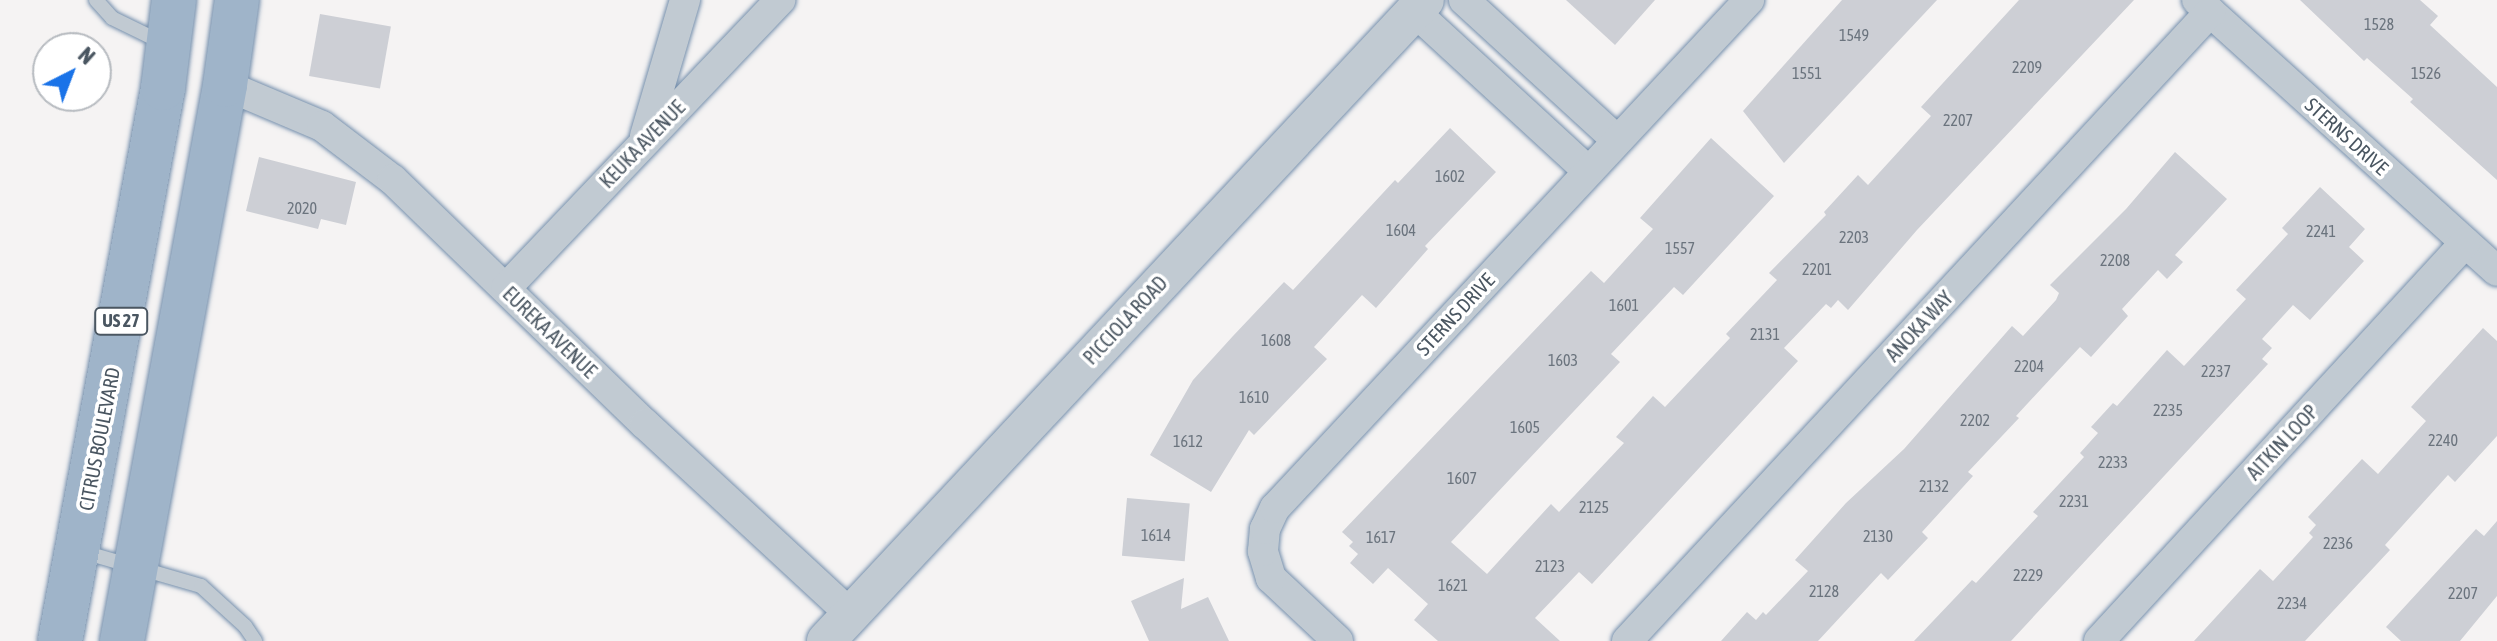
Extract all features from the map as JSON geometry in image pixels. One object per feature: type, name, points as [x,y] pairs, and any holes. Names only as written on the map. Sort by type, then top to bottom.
[{"type":"highway","name":"CITRUS BOULEVARD","points":[[60,641],[163,88],[174,0]]},
{"type":"highway","points":[[206,0],[204,30],[212,62],[225,85]]},
{"type":"highway","name":"US 27","points":[[122,641],[225,85],[237,0]]},
{"type":"highway","points":[[160,441],[164,297],[190,157],[193,110],[167,45]]},
{"type":"street","points":[[644,141],[685,0]]},
{"type":"street","name":"KEUKA AVENUE","points":[[506,288],[780,0]]},
{"type":"street","points":[[1464,0],[1617,140]]},
{"type":"street","name":"STERNS DRIVE","points":[[1338,641],[1271,578],[1263,551],[1265,529],[1275,508],[1749,0]]},
{"type":"street","points":[[1419,6],[1588,171]]},
{"type":"street","name":"PICCIOLA ROAD","points":[[838,628],[1419,6]]},
{"type":"street","name":"STERNS DRIVE","points":[[2204,6],[2497,271]]},
{"type":"street","name":"ANOKA WAY","points":[[1627,641],[2204,6]]},
{"type":"street","name":"EUREKA AVENUE","points":[[225,85],[322,126],[393,180],[506,288],[838,628]]},
{"type":"street","name":"AITKIN LOOP","points":[[2099,641],[2465,243]]},
{"type":"lane","points":[[96,0],[112,18],[167,45]]},
{"type":"lane","points":[[112,18],[113,0]]},
{"type":"lane","points":[[78,550],[201,586],[245,626],[255,641]]},
{"type":"building","points":[[1566,0],[1655,0],[1615,45]]},
{"type":"building","points":[[1842,0],[1937,0],[1784,163],[1743,111]]},
{"type":"building","points":[[2019,0],[2134,0],[1917,230],[1848,310],[1838,300],[1831,308],[1826,304],[1784,348],[1798,361],[1592,584],[1579,572],[1535,618],[1560,641],[1438,641],[1414,620],[1428,604],[1388,568],[1373,584],[1350,563],[1358,554],[1349,546],[1353,542],[1342,532],[1591,271],[1604,283],[1653,229],[1640,218],[1711,138],[1774,196],[1683,295],[1674,287],[1611,354],[1620,362],[1451,542],[1487,574],[1551,504],[1559,512],[1624,443],[1616,437],[1653,396],[1665,407],[1730,338],[1726,334],[1777,280],[1769,273],[1826,215],[1824,212],[1858,175],[1868,185],[1931,116],[1921,107]]},
{"type":"building","points":[[2300,0],[2420,0],[2438,16],[2430,25],[2497,87],[2497,180],[2410,102],[2413,99],[2367,58],[2364,61]]},
{"type":"building","points":[[320,14],[391,27],[380,89],[309,76]]},
{"type":"building","points":[[1450,128],[1496,172],[1425,246],[1428,249],[1376,308],[1362,295],[1314,347],[1327,359],[1254,435],[1249,430],[1211,492],[1150,455],[1193,380],[1233,336],[1284,282],[1293,290],[1395,180],[1398,183]]},
{"type":"building","points":[[2175,152],[2227,199],[2175,255],[2183,262],[2167,279],[2158,270],[2122,309],[2128,316],[2091,357],[2080,347],[2016,416],[2019,418],[1968,472],[1973,476],[1922,532],[1928,538],[1888,580],[1881,573],[1818,641],[1721,641],[1747,612],[1756,620],[1763,612],[1766,615],[1808,571],[1795,560],[1846,503],[1904,449],[2012,326],[2023,336],[2056,300],[2059,293],[2050,285],[2126,209]]},
{"type":"building","points":[[259,157],[356,182],[346,225],[321,219],[318,229],[246,211]]},
{"type":"building","points":[[2320,187],[2365,229],[2349,247],[2364,261],[2310,320],[2293,305],[2262,339],[2272,348],[2262,359],[2268,364],[2011,641],[1914,641],[1972,580],[1976,583],[2038,516],[2033,512],[2084,457],[2080,453],[2098,433],[2091,427],[2113,403],[2117,406],[2167,350],[2184,366],[2246,299],[2236,290],[2288,234],[2282,228]]},
{"type":"building","points":[[2483,328],[2497,341],[2497,436],[2455,482],[2448,475],[2385,545],[2390,550],[2305,641],[2194,641],[2260,569],[2273,581],[2313,537],[2309,533],[2316,525],[2308,517],[2362,459],[2378,474],[2426,421],[2411,407]]},
{"type":"building","points":[[1127,498],[1190,503],[1185,561],[1122,556]]},
{"type":"building","points":[[2497,521],[2497,596],[2460,641],[2401,641],[2386,627],[2476,529],[2484,536]]},
{"type":"building","points":[[1184,578],[1181,609],[1208,597],[1229,641],[1149,641],[1131,601]]}]
